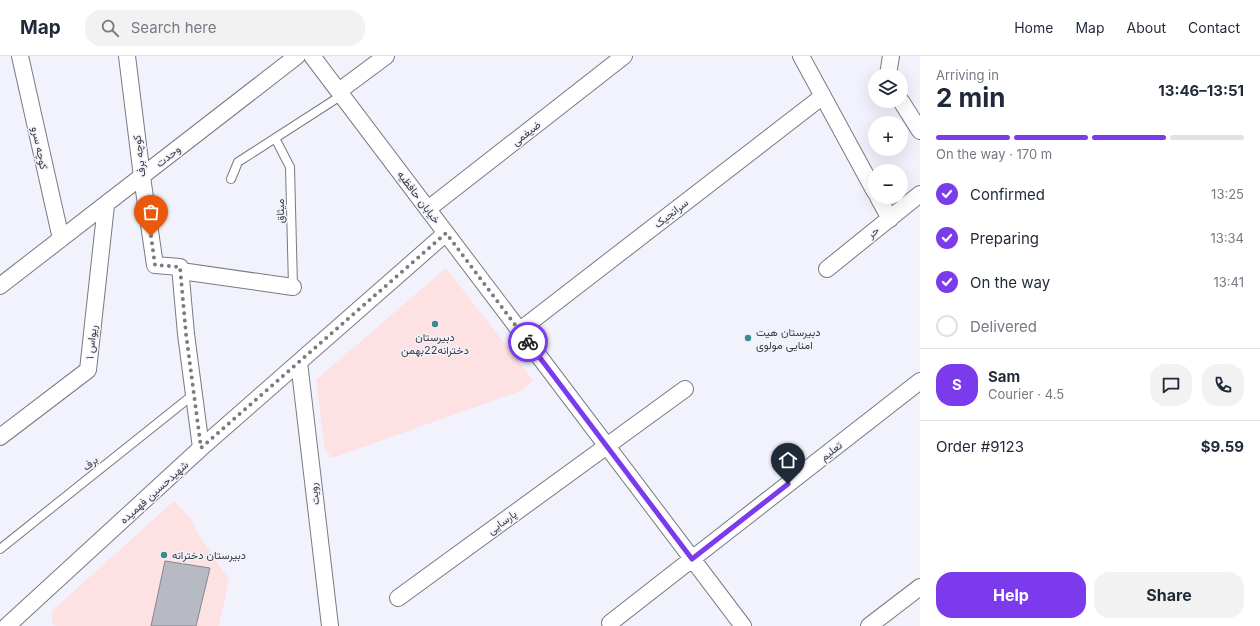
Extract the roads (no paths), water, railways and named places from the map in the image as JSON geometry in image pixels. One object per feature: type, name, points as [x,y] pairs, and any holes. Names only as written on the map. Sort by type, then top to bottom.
[{"type":"street","name":"کوچه سرو","points":[[20,56],[61,239]]},
{"type":"street","name":"کوچه برف","points":[[127,56],[155,265],[180,267],[181,271]]},
{"type":"street","name":"وحدت","points":[[0,286],[298,56]]},
{"type":"street","name":"خیابان حافظیه","points":[[312,56],[743,626]]},
{"type":"street","points":[[341,93],[386,56]]},
{"type":"street","name":"ضیغمی","points":[[428,209],[624,56]]},
{"type":"street","points":[[801,56],[868,179]]},
{"type":"street","points":[[889,68],[892,56]]},
{"type":"street","name":"سرانجیک","points":[[520,330],[823,96]]},
{"type":"street","points":[[905,108],[920,131]]},
{"type":"street","name":"حر","points":[[827,269],[920,194]]},
{"type":"street","name":"ریواس ۱","points":[[0,437],[88,370],[106,204]]},
{"type":"street","points":[[882,204],[890,219]]},
{"type":"street","name":"شهیدحسین فهمیده","points":[[6,625],[201,448],[446,233]]},
{"type":"street","points":[[201,448],[186,334],[181,271],[293,287]]},
{"type":"street","name":"رویت","points":[[299,362],[330,626]]},
{"type":"street","name":"تعلیم","points":[[610,623],[920,381]]},
{"type":"street","name":"پارسایی","points":[[398,598],[606,445],[685,389]]},
{"type":"street","points":[[869,626],[920,587]]},
{"type":"lane","points":[[231,179],[238,162],[341,93]]},
{"type":"lane","name":"میثاق","points":[[274,138],[290,167],[293,287]]},
{"type":"lane","name":"برف","points":[[0,549],[194,394]]},
{"type":"place","name":"دبیرستان دخترانه22بهمن","points":[[435,324]]},
{"type":"place","name":"دبیرستان هیت امنایی مولوی","points":[[748,338]]},
{"type":"place","name":"دبیرستان دخترانه","points":[[164,555]]}]
